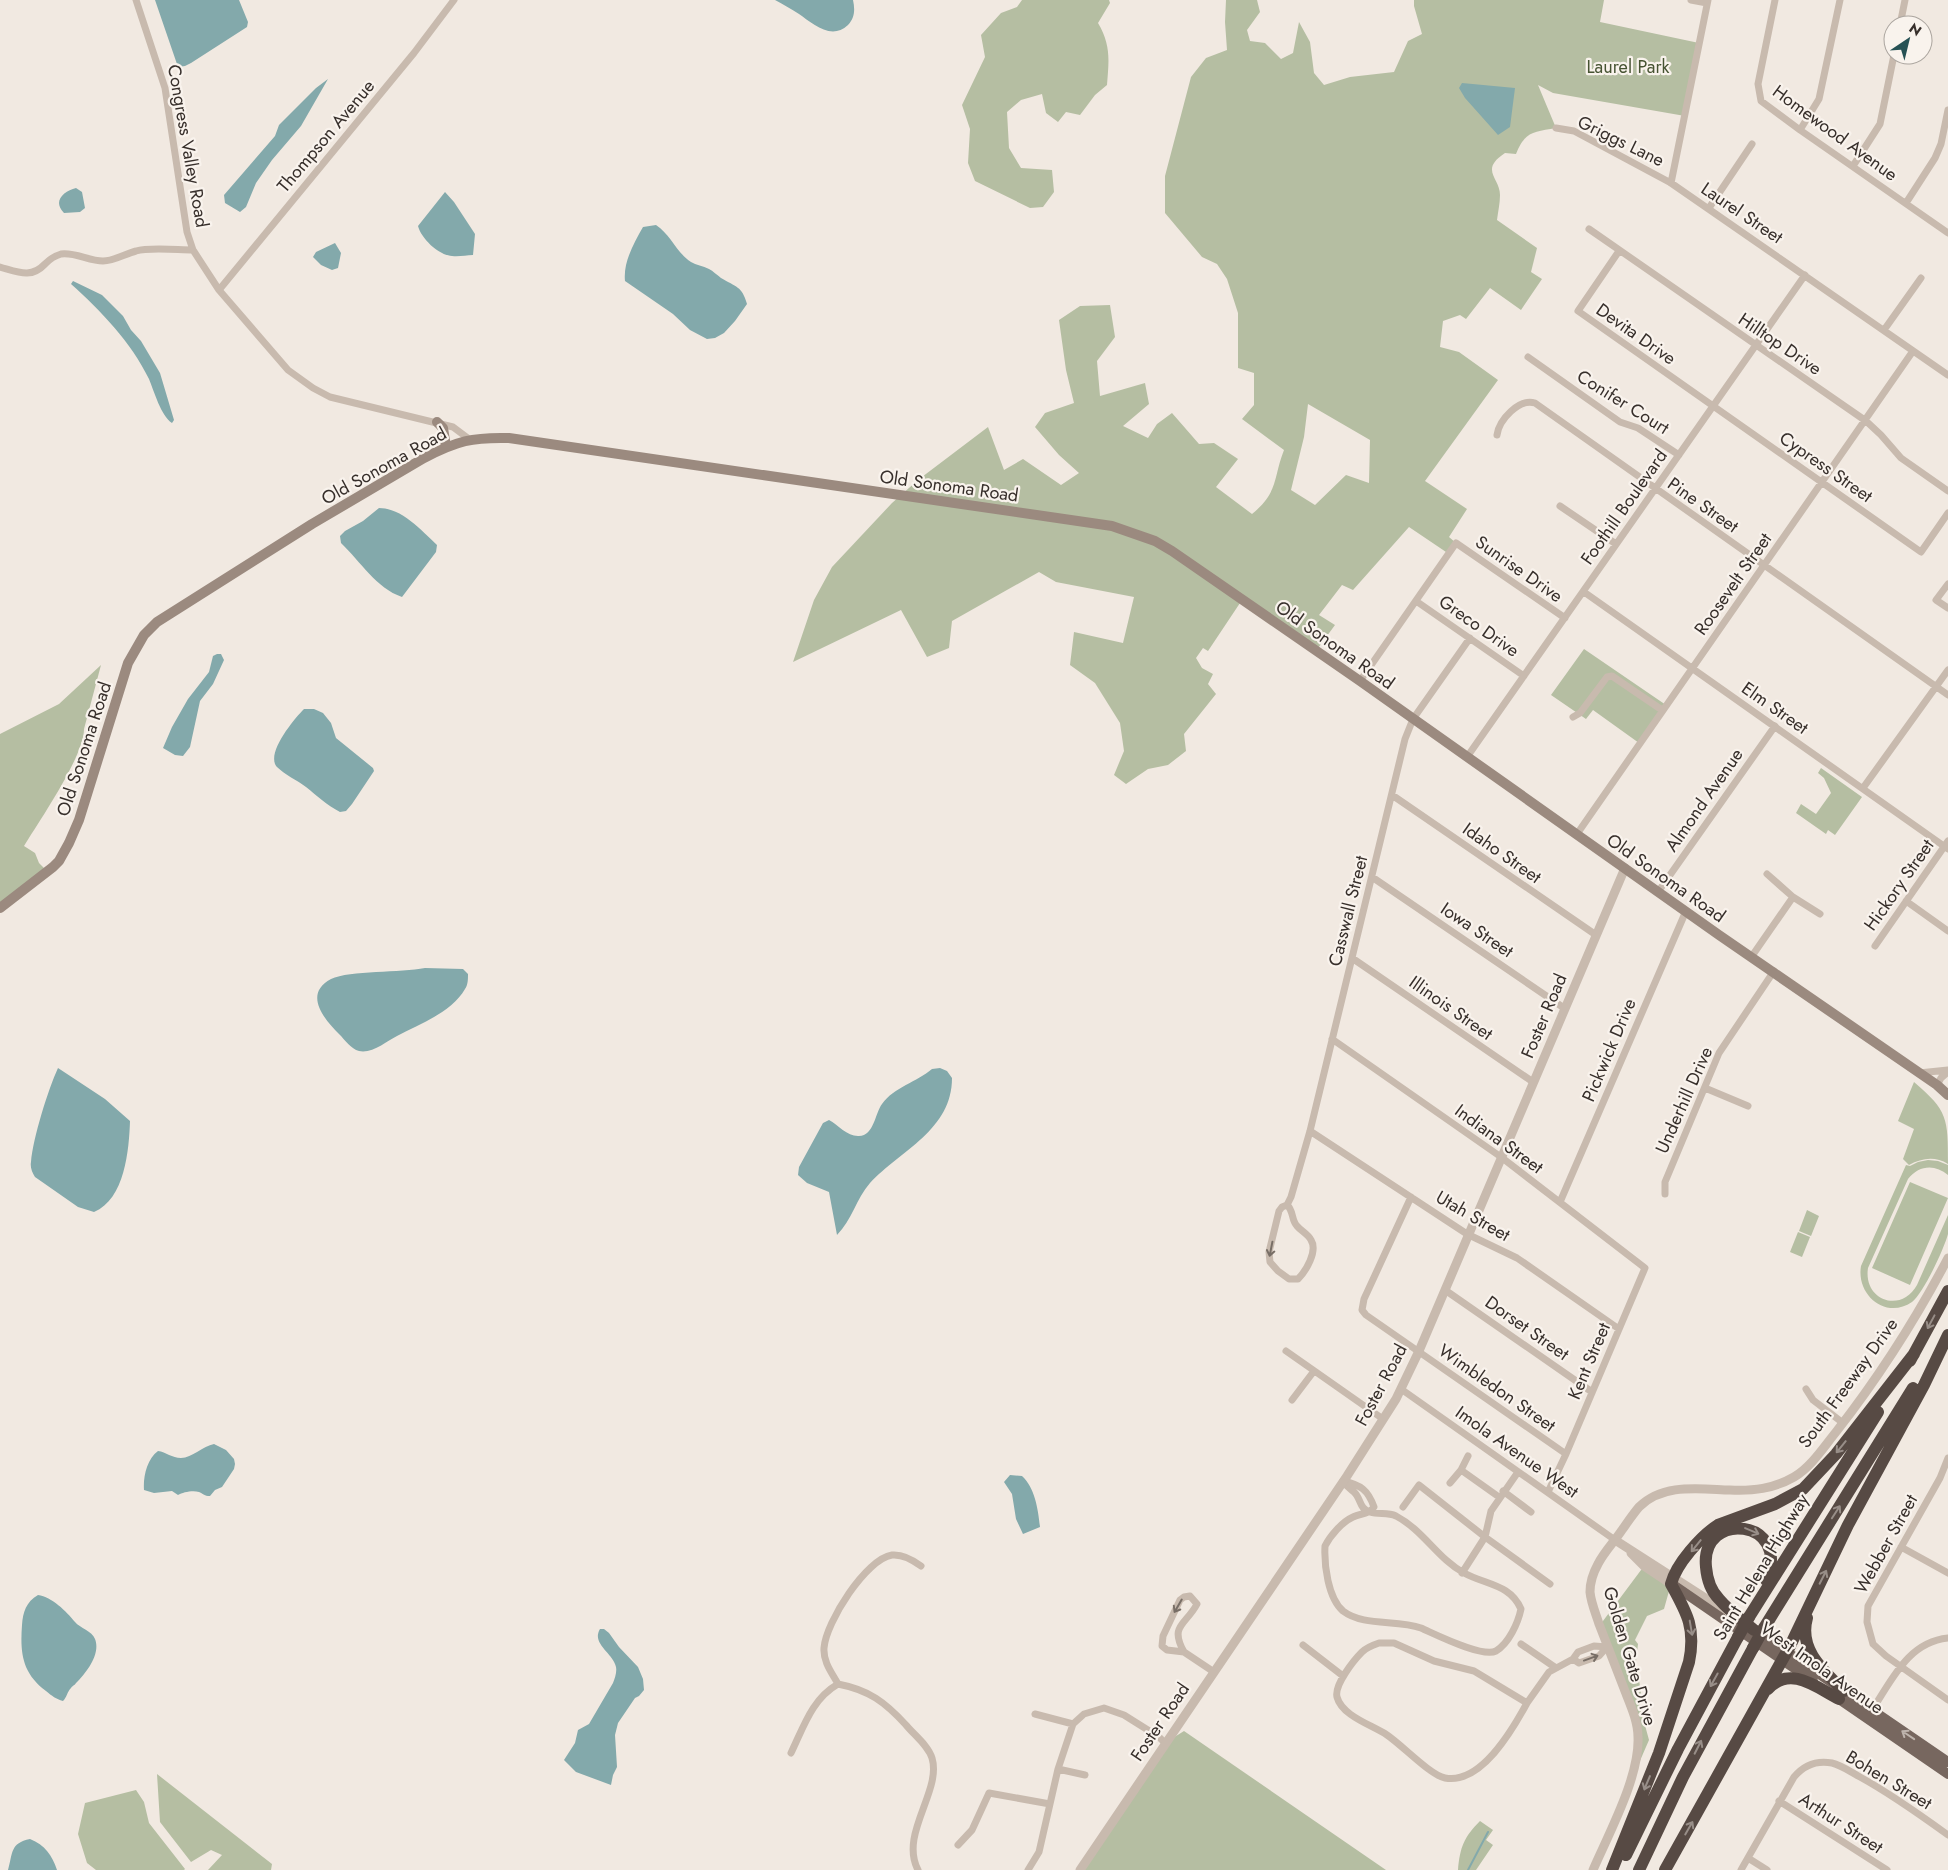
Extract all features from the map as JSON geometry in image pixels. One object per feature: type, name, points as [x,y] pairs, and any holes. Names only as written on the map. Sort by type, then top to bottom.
[{"type":"highway","name":"Saint Helena Highway","points":[[1620,1870],[1678,1749],[1749,1617],[1914,1354],[1948,1291]]},
{"type":"highway","name":"Saint Helena Highway","points":[[1639,1870],[1691,1762],[1753,1648],[1759,1629],[1903,1406],[1948,1326]]},
{"type":"highway","points":[[1665,1870],[1784,1656],[1853,1516],[1920,1392],[1948,1335]]},
{"type":"highway","points":[[1612,1870],[1672,1718],[1685,1679],[1692,1648],[1690,1622],[1672,1580],[1707,1532],[1727,1520],[1789,1498],[1814,1478],[1845,1443],[1914,1354]]},
{"type":"highway","points":[[1749,1617],[1769,1572],[1772,1562],[1771,1551],[1759,1534],[1748,1529],[1735,1528],[1723,1531],[1715,1537],[1708,1547],[1706,1560],[1707,1575],[1718,1599],[1759,1629]]},
{"type":"highway","points":[[1812,1598],[1804,1638],[1811,1655],[1841,1695]]},
{"type":"highway","points":[[1762,1696],[1778,1680],[1789,1677],[1841,1695]]},
{"type":"main road","points":[[437,422],[444,428],[446,448]]},
{"type":"main road","name":"Old Sonoma Road","points":[[0,908],[53,867],[69,843],[90,787],[128,663],[144,635],[157,622],[312,524],[424,458],[470,439],[509,438],[1112,526],[1155,541],[1360,681],[1686,912],[1937,1085],[1948,1095]]},
{"type":"main road","name":"West Imola Avenue","points":[[1672,1580],[1841,1695],[1948,1774]]},
{"type":"main road","name":"West Imola Avenue","points":[[1759,1629],[1784,1656]]},
{"type":"main road","name":"West Imola Avenue","points":[[1841,1695],[1872,1710],[1948,1762]]},
{"type":"street","name":"Congress Valley Road","points":[[136,0],[166,88],[187,232],[193,250],[219,290],[288,370],[313,388],[330,397],[437,422],[460,430],[470,439]]},
{"type":"street","name":"Thompson Avenue","points":[[219,290],[414,53],[454,0]]},
{"type":"street","points":[[1671,183],[1708,2],[1691,0]]},
{"type":"street","name":"Homewood Avenue","points":[[1775,0],[1758,84],[1759,96],[1764,104],[1948,233]]},
{"type":"street","points":[[1800,130],[1819,99],[1840,0]]},
{"type":"street","points":[[1902,15],[1905,0]]},
{"type":"street","points":[[1853,166],[1880,124],[1892,65]]},
{"type":"street","points":[[1906,203],[1936,158],[1948,110]]},
{"type":"street","name":"Griggs Lane","points":[[1556,128],[1574,131],[1671,183]]},
{"type":"street","points":[[1708,208],[1752,144]]},
{"type":"street","name":"Laurel Street","points":[[1671,183],[1805,274],[1948,375]]},
{"type":"street","name":"Hilltop Drive","points":[[1589,229],[1866,421],[1881,434],[1901,458],[1948,491]]},
{"type":"street","points":[[0,267],[32,274],[39,272],[52,257],[59,255],[67,254],[90,260],[104,261],[137,250],[193,250]]},
{"type":"street","name":"Devita Drive","points":[[1619,251],[1578,311],[1713,407]]},
{"type":"street","name":"Foothill Boulevard","points":[[1467,757],[1805,274]]},
{"type":"street","points":[[1884,330],[1921,278]]},
{"type":"street","name":"Roosevelt Street","points":[[1577,834],[1913,351]]},
{"type":"street","name":"Conifer Court","points":[[1528,357],[1620,422],[1638,428],[1679,455]]},
{"type":"street","name":"Pine Street","points":[[1497,435],[1506,416],[1520,405],[1530,402],[1948,696]]},
{"type":"street","name":"Cypress Street","points":[[1713,407],[1921,552],[1948,513]]},
{"type":"street","points":[[1560,506],[1616,544]]},
{"type":"street","name":"Sunrise Drive","points":[[1416,601],[1456,543],[1564,618]]},
{"type":"street","points":[[1948,584],[1936,600],[1948,608]]},
{"type":"street","name":"Elm Street","points":[[1584,592],[1947,846]]},
{"type":"street","points":[[1360,681],[1416,601]]},
{"type":"street","name":"Greco Drive","points":[[1416,601],[1524,676]]},
{"type":"street","name":"Casswall Street","points":[[1287,1206],[1310,1131],[1405,739],[1413,719],[1470,638]]},
{"type":"street","points":[[1863,788],[1948,670]]},
{"type":"street","points":[[1573,718],[1580,713],[1606,677],[1612,676],[1662,710]]},
{"type":"street","name":"Almond Avenue","points":[[1658,892],[1775,726]]},
{"type":"street","name":"Idaho Street","points":[[1392,795],[1596,935]]},
{"type":"street","name":"Hickory Street","points":[[1875,946],[1947,846]]},
{"type":"street","name":"Foster Road","points":[[1080,1870],[1343,1481],[1401,1389],[1624,868]]},
{"type":"street","points":[[1767,874],[1793,897],[1820,914]]},
{"type":"street","name":"Iowa Street","points":[[1372,877],[1564,1008]]},
{"type":"street","points":[[1752,956],[1793,897]]},
{"type":"street","points":[[1906,901],[1948,931]]},
{"type":"street","name":"Pickwick Drive","points":[[1560,1202],[1686,912]]},
{"type":"street","name":"Illinois Street","points":[[1352,958],[1533,1082]]},
{"type":"street","name":"Underhill Drive","points":[[1665,1194],[1665,1182],[1719,1053],[1774,971]]},
{"type":"street","name":"Indiana Street","points":[[1332,1039],[1501,1157],[1645,1268]]},
{"type":"street","points":[[1919,1073],[1948,1071]]},
{"type":"street","points":[[1937,1085],[1948,1071]]},
{"type":"street","points":[[1704,1088],[1748,1106]]},
{"type":"street","name":"Utah Street","points":[[1310,1131],[1467,1234],[1517,1258],[1620,1329]]},
{"type":"street","name":"Wimbledon Street","points":[[1411,1197],[1364,1299],[1362,1310],[1366,1315],[1418,1352],[1566,1454]]},
{"type":"street","name":"Casswall Street","points":[[1287,1206],[1290,1208],[1296,1226],[1311,1239],[1313,1246],[1309,1261],[1303,1274],[1298,1279],[1289,1278],[1278,1271],[1270,1262],[1268,1252],[1279,1212],[1282,1207],[1287,1206]]},
{"type":"street","name":"South Freeway Drive","points":[[1615,1540],[1640,1506],[1647,1500],[1669,1490],[1756,1490],[1788,1481],[1806,1468],[1843,1423],[1894,1351],[1948,1258]]},
{"type":"street","name":"Kent Street","points":[[1548,1492],[1645,1268]]},
{"type":"street","name":"Dorset Street","points":[[1445,1290],[1592,1392]]},
{"type":"street","points":[[1286,1351],[1383,1419]]},
{"type":"street","points":[[1292,1400],[1314,1371]]},
{"type":"street","name":"Imola Avenue West","points":[[1401,1389],[1615,1540]]},
{"type":"street","points":[[1806,1389],[1814,1400],[1843,1423]]},
{"type":"street","points":[[1450,1483],[1461,1470],[1468,1456]]},
{"type":"street","name":"Webber Street","points":[[1948,1458],[1940,1478],[1868,1606],[1867,1622],[1873,1644],[1886,1656],[1948,1700]]},
{"type":"street","points":[[1461,1470],[1531,1512]]},
{"type":"street","points":[[1462,1573],[1486,1538],[1491,1511],[1518,1472]]},
{"type":"street","points":[[1940,1478],[1948,1483]]},
{"type":"street","points":[[1343,1481],[1347,1488],[1354,1492],[1361,1507],[1369,1512]]},
{"type":"street","points":[[1343,1481],[1369,1493],[1374,1507],[1369,1512]]},
{"type":"street","points":[[1403,1507],[1419,1485],[1486,1538],[1550,1584]]},
{"type":"street","points":[[1369,1512],[1389,1513],[1406,1522],[1462,1573],[1512,1594],[1521,1609],[1518,1622],[1512,1634],[1496,1651],[1487,1653],[1449,1641],[1419,1627],[1354,1617],[1344,1611],[1336,1602],[1330,1586],[1325,1546],[1342,1525],[1352,1517],[1369,1512]]},
{"type":"street","name":"West Imola Avenue","points":[[1615,1540],[1672,1580],[1759,1629]]},
{"type":"street","name":"Golden Gate Drive","points":[[1593,1870],[1629,1786],[1638,1751],[1638,1735],[1635,1720],[1607,1647],[1590,1593],[1591,1581],[1599,1562],[1615,1540]]},
{"type":"street","points":[[1901,1547],[1948,1573]]},
{"type":"street","points":[[838,1684],[825,1660],[824,1650],[826,1634],[834,1616],[869,1568],[883,1558],[894,1555],[901,1556],[921,1566]]},
{"type":"street","points":[[1184,1652],[1167,1650],[1162,1646],[1161,1641],[1180,1600],[1184,1596],[1190,1596],[1196,1604],[1193,1611],[1187,1615],[1178,1633],[1177,1640],[1184,1652],[1214,1672]]},
{"type":"street","points":[[1872,1710],[1912,1652],[1928,1642],[1948,1638]]},
{"type":"street","points":[[1526,1702],[1474,1671],[1434,1661],[1394,1643],[1379,1643],[1362,1652],[1337,1687],[1337,1696],[1346,1711],[1387,1735],[1430,1770],[1444,1778],[1456,1778],[1473,1772],[1489,1758],[1516,1723],[1526,1702],[1549,1672],[1573,1659],[1578,1652],[1594,1646],[1607,1647]]},
{"type":"street","points":[[1521,1644],[1556,1668]]},
{"type":"street","points":[[1303,1645],[1344,1676]]},
{"type":"street","points":[[1573,1659],[1580,1663],[1599,1656],[1607,1647]]},
{"type":"street","points":[[791,1753],[816,1701],[827,1690],[838,1684],[853,1687],[885,1703],[927,1748],[932,1758],[933,1772],[914,1834],[918,1870]]},
{"type":"street","points":[[1028,1870],[1039,1852],[1058,1769],[1073,1724],[1084,1714],[1104,1708],[1124,1715],[1159,1737],[1165,1743]]},
{"type":"street","points":[[1035,1714],[1073,1724]]},
{"type":"street","name":"Bohen Street","points":[[1780,1801],[1798,1771],[1811,1763],[1834,1763],[1891,1795],[1948,1835]]},
{"type":"street","points":[[1058,1769],[1085,1775]]},
{"type":"street","points":[[958,1846],[972,1830],[989,1793],[1050,1804]]},
{"type":"street","points":[[1741,1870],[1780,1801]]},
{"type":"street","name":"Arthur Street","points":[[1780,1801],[1887,1870]]},
{"type":"street","points":[[1748,1858],[1766,1870]]},
{"type":"green space","points":[[1022,0],[1109,0],[1110,3],[1098,23],[1107,46],[1107,85],[1095,95],[1080,115],[1066,112],[1058,122],[1046,113],[1042,94],[1021,100],[1007,112],[1009,148],[1021,168],[1052,170],[1054,192],[1043,207],[1030,208],[975,181],[968,163],[970,129],[962,105],[985,57],[981,35],[1001,13],[1017,7]]},
{"type":"green space","name":"Laurel Park","points":[[1226,0],[1257,0],[1260,12],[1247,30],[1250,41],[1265,43],[1281,59],[1293,53],[1299,22],[1310,42],[1314,73],[1324,85],[1350,77],[1394,72],[1408,41],[1422,34],[1414,0],[1604,0],[1600,22],[1699,43],[1685,116],[1553,93],[1538,85],[1556,128],[1531,134],[1519,146],[1516,154],[1505,153],[1493,164],[1493,174],[1500,195],[1497,220],[1537,248],[1531,272],[1542,279],[1521,310],[1490,288],[1466,319],[1460,315],[1443,321],[1440,347],[1459,352],[1498,380],[1425,481],[1467,509],[1449,537],[1456,543],[1449,554],[1409,527],[1353,590],[1342,585],[1319,615],[1335,625],[1316,651],[1242,600],[1208,651],[1203,648],[1196,658],[1202,668],[1213,674],[1208,684],[1216,694],[1184,734],[1186,751],[1168,765],[1148,769],[1126,784],[1114,775],[1124,751],[1120,723],[1095,683],[1070,665],[1074,632],[1123,643],[1134,597],[1056,582],[1039,572],[952,621],[949,648],[927,657],[901,610],[793,662],[814,600],[832,567],[892,503],[918,480],[988,427],[1004,470],[1023,459],[1061,485],[1079,473],[1059,455],[1035,427],[1045,413],[1074,403],[1066,370],[1059,320],[1080,306],[1110,305],[1115,337],[1097,361],[1100,396],[1145,383],[1149,404],[1123,426],[1148,438],[1157,424],[1172,413],[1199,444],[1214,443],[1238,459],[1216,487],[1252,514],[1267,499],[1274,484],[1284,450],[1242,419],[1254,405],[1254,373],[1238,368],[1238,313],[1227,279],[1217,264],[1202,257],[1165,213],[1165,176],[1191,77],[1206,58],[1227,50]],"holes":[[[1308,404],[1370,440],[1369,483],[1346,475],[1315,505],[1291,490],[1304,437]]]},
{"type":"green space","points":[[1584,649],[1666,705],[1639,743],[1593,710],[1586,719],[1551,695]]},
{"type":"green space","points":[[101,665],[77,755],[60,788],[24,846],[35,853],[39,863],[44,868],[40,878],[0,906],[0,734],[59,704]]},
{"type":"green space","points":[[1821,768],[1862,797],[1835,835],[1828,830],[1826,834],[1796,813],[1801,804],[1816,814],[1831,793],[1824,778],[1818,773]]},
{"type":"green space","points":[[1914,1082],[1934,1101],[1944,1117],[1948,1164],[1943,1161],[1928,1159],[1909,1165],[1903,1159],[1914,1129],[1898,1121]]},
{"type":"green space","points":[[1928,1160],[1948,1165],[1948,1175],[1938,1169],[1927,1168],[1917,1171],[1908,1179],[1868,1268],[1868,1279],[1871,1288],[1877,1295],[1893,1301],[1902,1299],[1910,1294],[1917,1285],[1948,1215],[1948,1234],[1933,1271],[1917,1297],[1902,1307],[1892,1308],[1883,1306],[1875,1302],[1868,1295],[1863,1286],[1861,1266],[1906,1165],[1910,1166]]},
{"type":"green space","points":[[1910,1182],[1948,1198],[1910,1285],[1872,1268]]},
{"type":"green space","points":[[1807,1210],[1819,1216],[1811,1236],[1799,1231]]},
{"type":"green space","points":[[1798,1232],[1810,1237],[1802,1257],[1790,1252]]},
{"type":"green space","points":[[1644,1566],[1671,1584],[1664,1609],[1647,1616],[1635,1640],[1638,1644],[1636,1661],[1641,1693],[1637,1696],[1649,1740],[1629,1786],[1638,1735],[1600,1625]]},
{"type":"green space","points":[[1184,1731],[1386,1870],[1080,1870],[1165,1743]]},
{"type":"green space","points":[[157,1774],[272,1864],[271,1870],[208,1870],[222,1855],[211,1850],[191,1862],[160,1822]]},
{"type":"green space","points":[[136,1790],[144,1802],[149,1823],[184,1870],[96,1870],[87,1863],[78,1834],[85,1803]]},
{"type":"green space","points":[[1480,1821],[1493,1830],[1486,1840],[1493,1845],[1476,1870],[1458,1870],[1464,1843],[1470,1832]]},
{"type":"water","points":[[155,0],[239,0],[248,22],[247,27],[191,63],[178,67]]},
{"type":"water","points":[[775,0],[853,0],[854,13],[848,25],[842,29],[828,31],[816,26]]},
{"type":"water","points":[[328,79],[301,126],[272,160],[256,183],[246,207],[240,212],[225,203],[224,195],[275,136],[279,125],[316,88]]},
{"type":"water","points":[[1462,83],[1515,88],[1510,127],[1498,135],[1465,98],[1459,88]]},
{"type":"water","points":[[76,188],[82,192],[85,208],[80,212],[64,213],[59,201],[67,191]]},
{"type":"water","points":[[445,192],[454,202],[475,234],[473,255],[455,256],[441,253],[431,245],[420,231],[418,226]]},
{"type":"water","points":[[656,225],[686,258],[693,263],[707,268],[741,290],[747,304],[724,333],[715,338],[707,339],[690,330],[673,314],[625,281],[627,260],[643,227]]},
{"type":"water","points":[[335,243],[341,253],[338,268],[332,270],[321,265],[313,257],[316,252]]},
{"type":"water","points":[[73,281],[102,295],[123,316],[131,330],[141,341],[160,373],[174,420],[172,423],[164,415],[149,379],[133,352],[104,316],[71,284]]},
{"type":"water","points":[[379,508],[396,512],[411,521],[437,545],[436,552],[402,597],[384,587],[369,574],[341,543],[340,536],[345,531],[363,521]]},
{"type":"water","points":[[221,654],[224,660],[213,684],[200,701],[190,747],[183,756],[175,755],[163,748],[172,727],[188,699],[209,672],[213,656]]},
{"type":"water","points":[[304,709],[314,709],[323,713],[331,723],[336,738],[373,768],[374,771],[346,811],[340,812],[331,806],[280,770],[274,761],[282,737]]},
{"type":"water","points":[[425,968],[463,969],[468,974],[468,982],[459,997],[444,1011],[374,1049],[359,1051],[353,1048],[322,1014],[317,999],[318,992],[331,979],[350,974]]},
{"type":"water","points":[[58,1068],[105,1099],[130,1121],[126,1159],[119,1185],[113,1196],[104,1206],[94,1212],[78,1207],[35,1177],[32,1170],[32,1152],[38,1128]]},
{"type":"water","points":[[940,1068],[947,1071],[952,1078],[950,1096],[944,1112],[923,1138],[870,1183],[847,1223],[837,1235],[829,1192],[807,1183],[798,1175],[799,1167],[823,1123],[829,1120],[854,1136],[868,1133],[882,1104],[887,1098],[932,1069]]},
{"type":"water","points":[[214,1444],[226,1450],[234,1459],[235,1464],[234,1469],[222,1487],[215,1490],[210,1496],[197,1491],[178,1495],[172,1491],[154,1493],[144,1490],[146,1469],[154,1454],[158,1451],[181,1458]]},
{"type":"water","points":[[1010,1475],[1022,1476],[1030,1486],[1037,1506],[1040,1527],[1023,1534],[1016,1519],[1012,1494],[1004,1482]]},
{"type":"water","points":[[38,1595],[58,1605],[95,1639],[96,1651],[91,1663],[63,1701],[52,1696],[38,1684],[27,1670],[24,1662],[22,1653],[23,1616],[28,1604]]},
{"type":"water","points":[[600,1629],[604,1629],[609,1633],[638,1667],[643,1679],[644,1690],[635,1698],[618,1723],[615,1735],[617,1767],[611,1785],[576,1772],[564,1760],[575,1743],[578,1730],[589,1724],[615,1677],[616,1669],[614,1662],[598,1639]]},
{"type":"water","points":[[30,1839],[40,1844],[47,1851],[57,1870],[8,1870],[13,1850],[19,1843]]},
{"type":"waterway","points":[[1468,1870],[1488,1832]]}]
